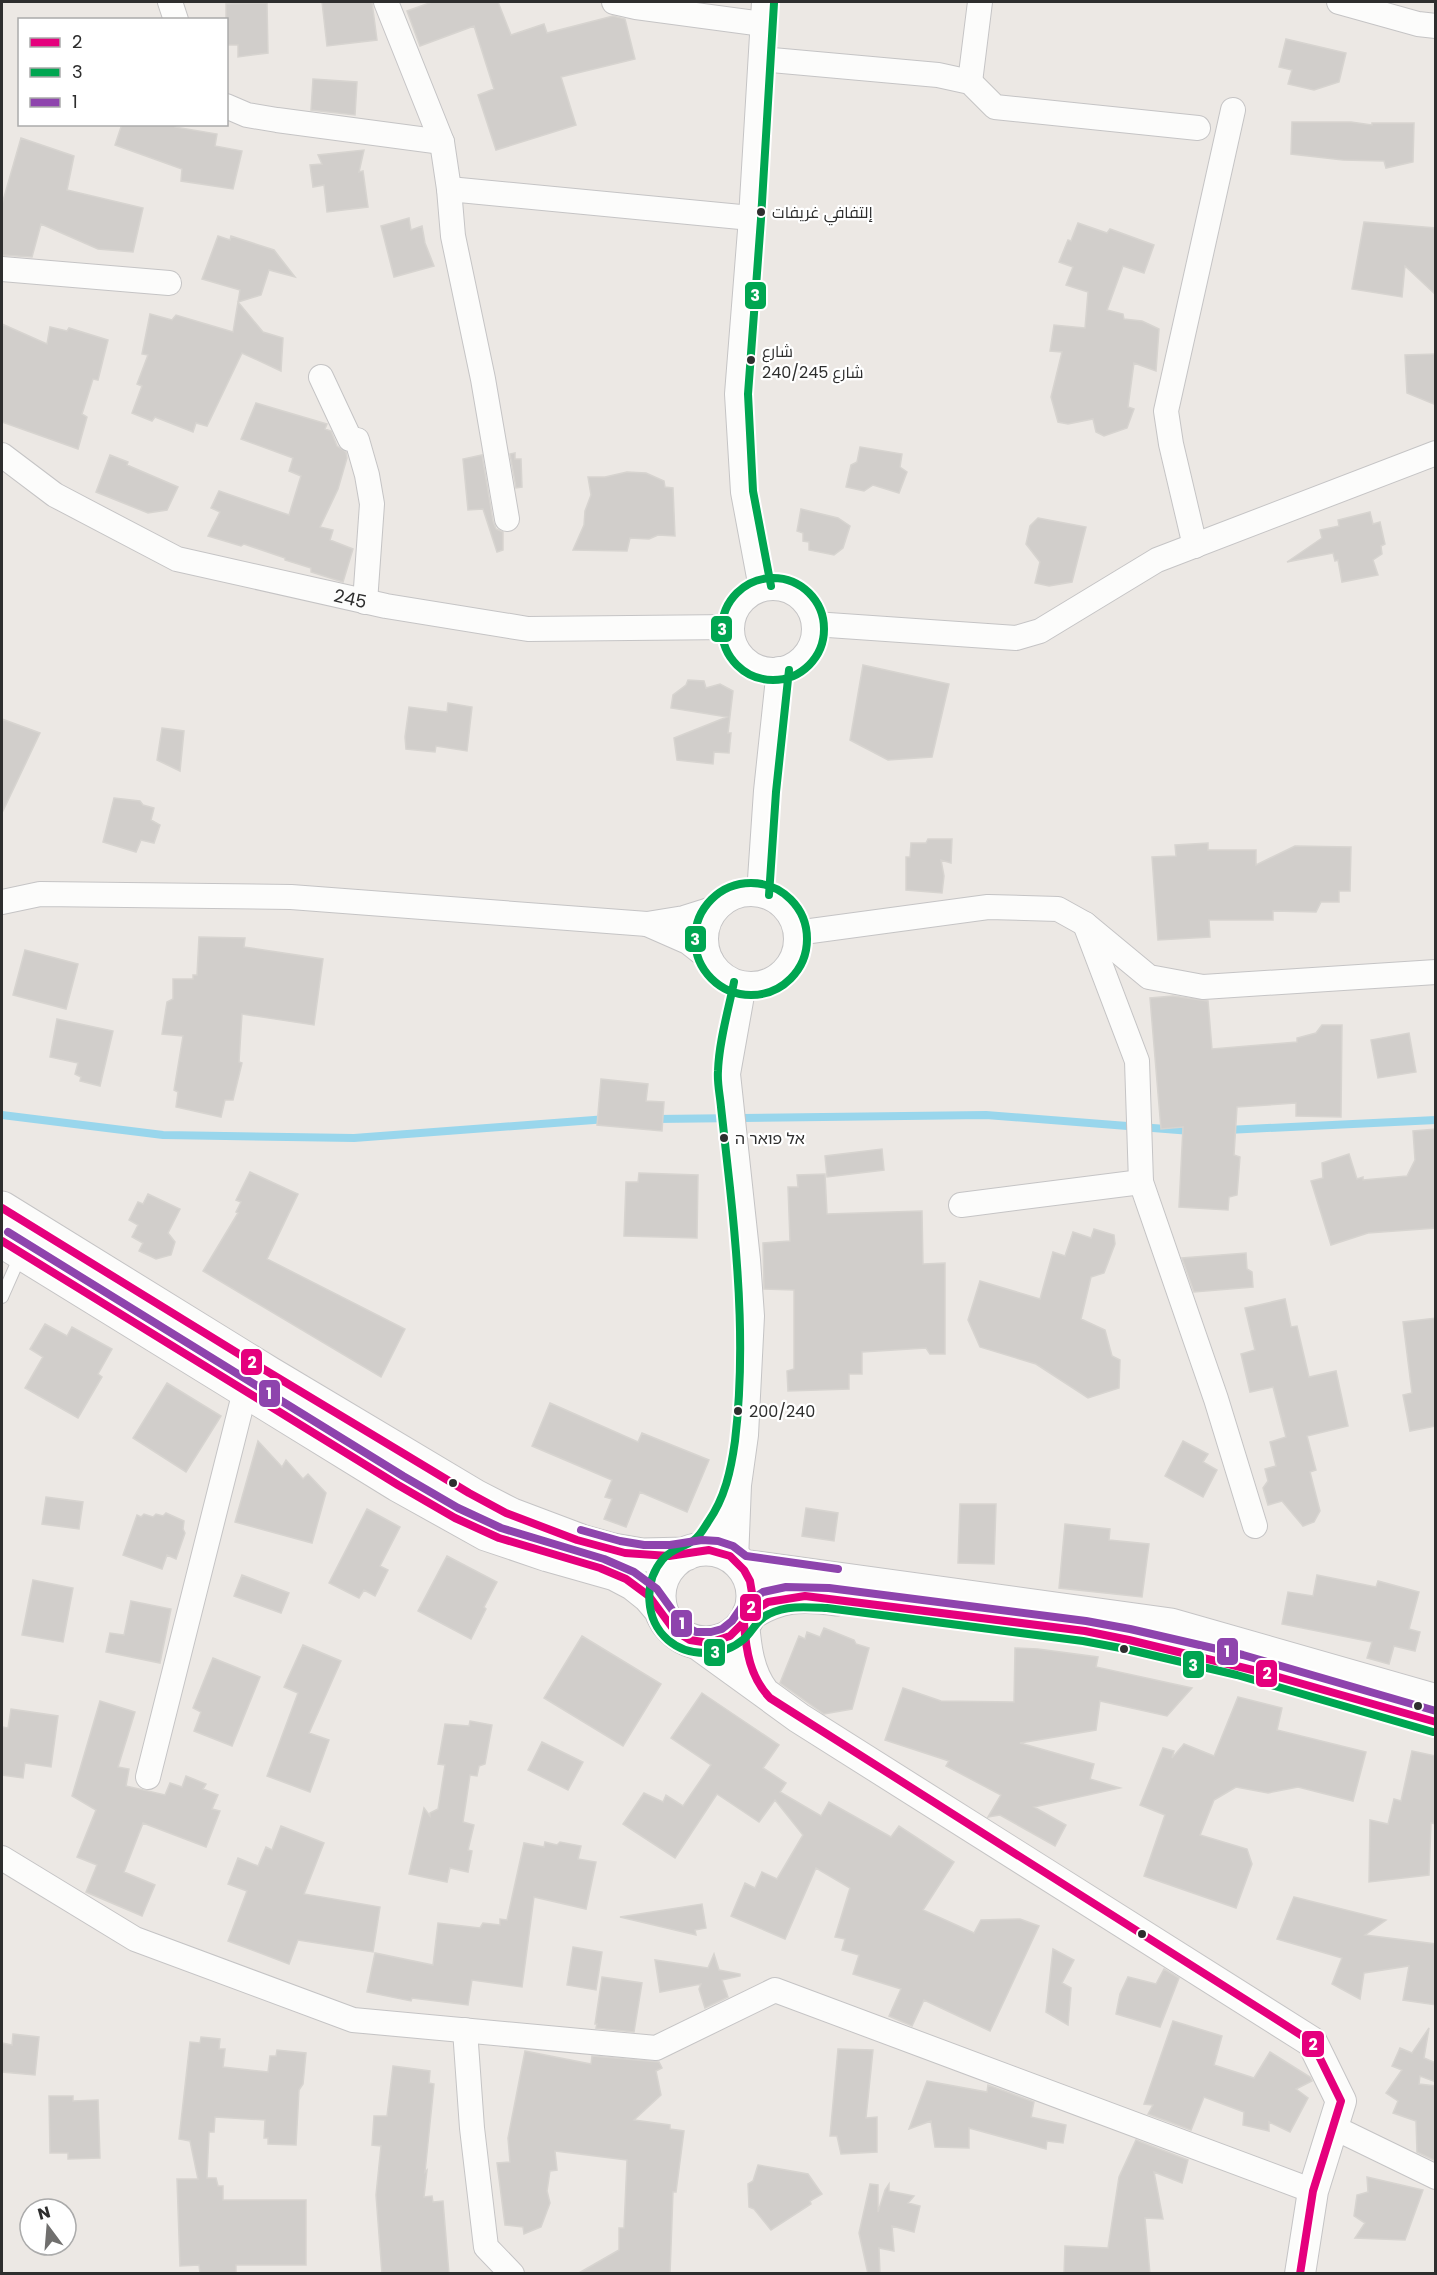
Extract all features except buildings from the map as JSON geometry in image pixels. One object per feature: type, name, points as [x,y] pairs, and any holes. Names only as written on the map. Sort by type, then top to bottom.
[{"type":"main road","points":[[2,1208],[475,1496],[512,1515],[581,1541],[642,1555],[718,1551],[739,1563],[1170,1625],[1436,1701]]},
{"type":"main road","points":[[11,1247],[448,1514],[486,1534],[615,1574],[634,1584],[661,1610]]},
{"type":"main road","points":[[692,1552],[670,1566],[662,1579],[658,1595],[666,1623],[676,1633],[693,1641],[714,1643],[728,1638],[746,1619],[768,1602],[805,1596],[1085,1631],[1128,1639],[1240,1665],[1436,1722]]},
{"type":"main road","points":[[739,1563],[749,1578],[753,1592],[752,1605],[746,1619]]},
{"type":"street","points":[[170,2],[175,18]]},
{"type":"street","points":[[386,2],[442,142],[453,236],[483,378],[507,519]]},
{"type":"street","points":[[614,2],[636,8],[764,13],[737,394],[743,492],[761,588]]},
{"type":"street","points":[[970,82],[980,2]]},
{"type":"street","points":[[1339,2],[1418,24],[1436,26]]},
{"type":"street","points":[[761,59],[938,75],[970,82],[995,107],[1198,128]]},
{"type":"street","points":[[228,107],[247,115],[277,120],[442,142]]},
{"type":"street","points":[[1195,546],[1171,444],[1166,411],[1233,110]]},
{"type":"street","points":[[449,189],[751,218]]},
{"type":"street","points":[[2,268],[169,283]]},
{"type":"street","points":[[321,377],[350,439],[357,440],[367,475],[372,504],[365,602]]},
{"type":"street","points":[[814,624],[1016,638],[1040,631],[1157,560],[1436,453]]},
{"type":"street","name":"245","points":[[2,455],[55,495],[177,559],[365,602],[528,629],[732,627]]},
{"type":"street","points":[[761,588],[781,589],[794,593],[811,611],[814,624],[814,636],[809,649],[802,658],[791,666],[779,669],[756,666],[746,659],[738,650],[732,627],[743,601],[761,588]]},
{"type":"street","points":[[759,894],[766,791],[779,669]]},
{"type":"street","points":[[2,902],[40,894],[291,897],[647,924],[684,918],[719,907],[745,894],[759,894],[772,899],[784,908],[792,919],[796,933],[794,954],[783,972],[772,980],[758,984],[744,984],[730,980],[711,960],[688,942],[647,924]]},
{"type":"street","points":[[711,960],[706,946],[706,932],[711,918],[719,907]]},
{"type":"street","points":[[796,933],[988,907],[1058,909],[1085,924],[1149,977],[1203,987],[1436,972]]},
{"type":"street","points":[[1085,924],[1137,1062],[1141,1182],[1216,1399],[1255,1526]]},
{"type":"street","points":[[739,1563],[739,1485],[746,1435],[752,1316],[728,1074],[744,984]]},
{"type":"street","points":[[961,1205],[1141,1182]]},
{"type":"street","points":[[148,1777],[245,1390]]},
{"type":"street","points":[[692,1552],[721,1521],[739,1485]]},
{"type":"street","points":[[746,1619],[745,1644],[754,1675],[762,1691],[770,1698]]},
{"type":"street","points":[[693,1641],[770,1698],[1312,2042],[1341,2101],[1313,2191],[1300,2274]]},
{"type":"street","points":[[2,1858],[135,1940],[353,2020],[656,2048],[775,1990],[1313,2191]]},
{"type":"street","points":[[465,2030],[472,2128],[486,2247],[512,2274]]},
{"type":"street","points":[[1333,2127],[1436,2176]]},
{"type":"lane","points":[[2,1297],[11,1247]]},
{"type":"waterway","points":[[2,1115],[163,1135],[354,1138],[607,1119]]},
{"type":"waterway","points":[[655,1119],[986,1115],[1191,1131]]},
{"type":"waterway","points":[[1227,1130],[1436,1120]]},
{"type":"transit line","name":"3","points":[[771,586],[753,491],[748,394],[774,3]]},
{"type":"transit line","name":"3","points":[[773,578],[793,582],[809,593],[820,609],[824,629],[820,649],[809,665],[793,676],[773,680],[753,676],[737,665],[726,649],[722,629],[726,609],[737,593],[753,582],[773,578]]},
{"type":"transit line","name":"3","points":[[769,895],[776,792],[789,670]]},
{"type":"transit line","name":"3","points":[[751,883],[772,888],[790,900],[802,918],[807,939],[802,960],[790,978],[772,990],[751,995],[730,990],[712,978],[700,960],[695,939],[700,918],[712,900],[730,888],[751,883]]},
{"type":"transit line","name":"3","points":[[734,982],[722,1038],[718,1084],[738,1283],[740,1378],[735,1441],[726,1483],[714,1513],[696,1538],[663,1559],[652,1579],[649,1601],[660,1632],[676,1646],[686,1650],[716,1652],[736,1645],[765,1616],[783,1609],[797,1607],[827,1608],[1083,1641],[1237,1675],[1433,1732]]},
{"type":"transit line","name":"2","points":[[2,1208],[260,1367],[506,1513],[577,1540],[625,1553],[669,1556],[709,1550],[730,1556],[744,1570],[750,1581],[753,1599],[746,1620],[730,1636],[709,1643],[690,1640],[674,1630],[649,1596],[626,1579],[600,1568],[499,1538],[455,1518],[2,1241]]},
{"type":"transit line","name":"1","points":[[8,1232],[458,1508],[501,1528],[604,1559],[634,1572],[657,1589],[683,1625],[696,1632],[722,1629],[732,1621],[743,1605],[763,1592],[786,1587],[829,1588],[1086,1621],[1130,1629],[1243,1655],[1436,1711]]},
{"type":"transit line","name":"1","points":[[581,1530],[644,1545],[670,1545],[702,1540],[718,1541],[733,1546],[746,1556],[838,1569]]},
{"type":"transit line","name":"2","points":[[749,1614],[768,1602],[805,1596],[1085,1631],[1261,1672],[1436,1722]]},
{"type":"transit line","name":"2","points":[[744,1623],[750,1663],[763,1690],[770,1698],[1312,2042],[1341,2101],[1313,2191],[1300,2274]]},
{"type":"place","name":"إلتفافي غريفات","points":[[761,212]]},
{"type":"place","name":"شارع 240/شارع 245","points":[[751,360]]},
{"type":"place","name":"אל פואר ה","points":[[724,1138]]},
{"type":"place","name":"200/240","points":[[738,1411]]}]
